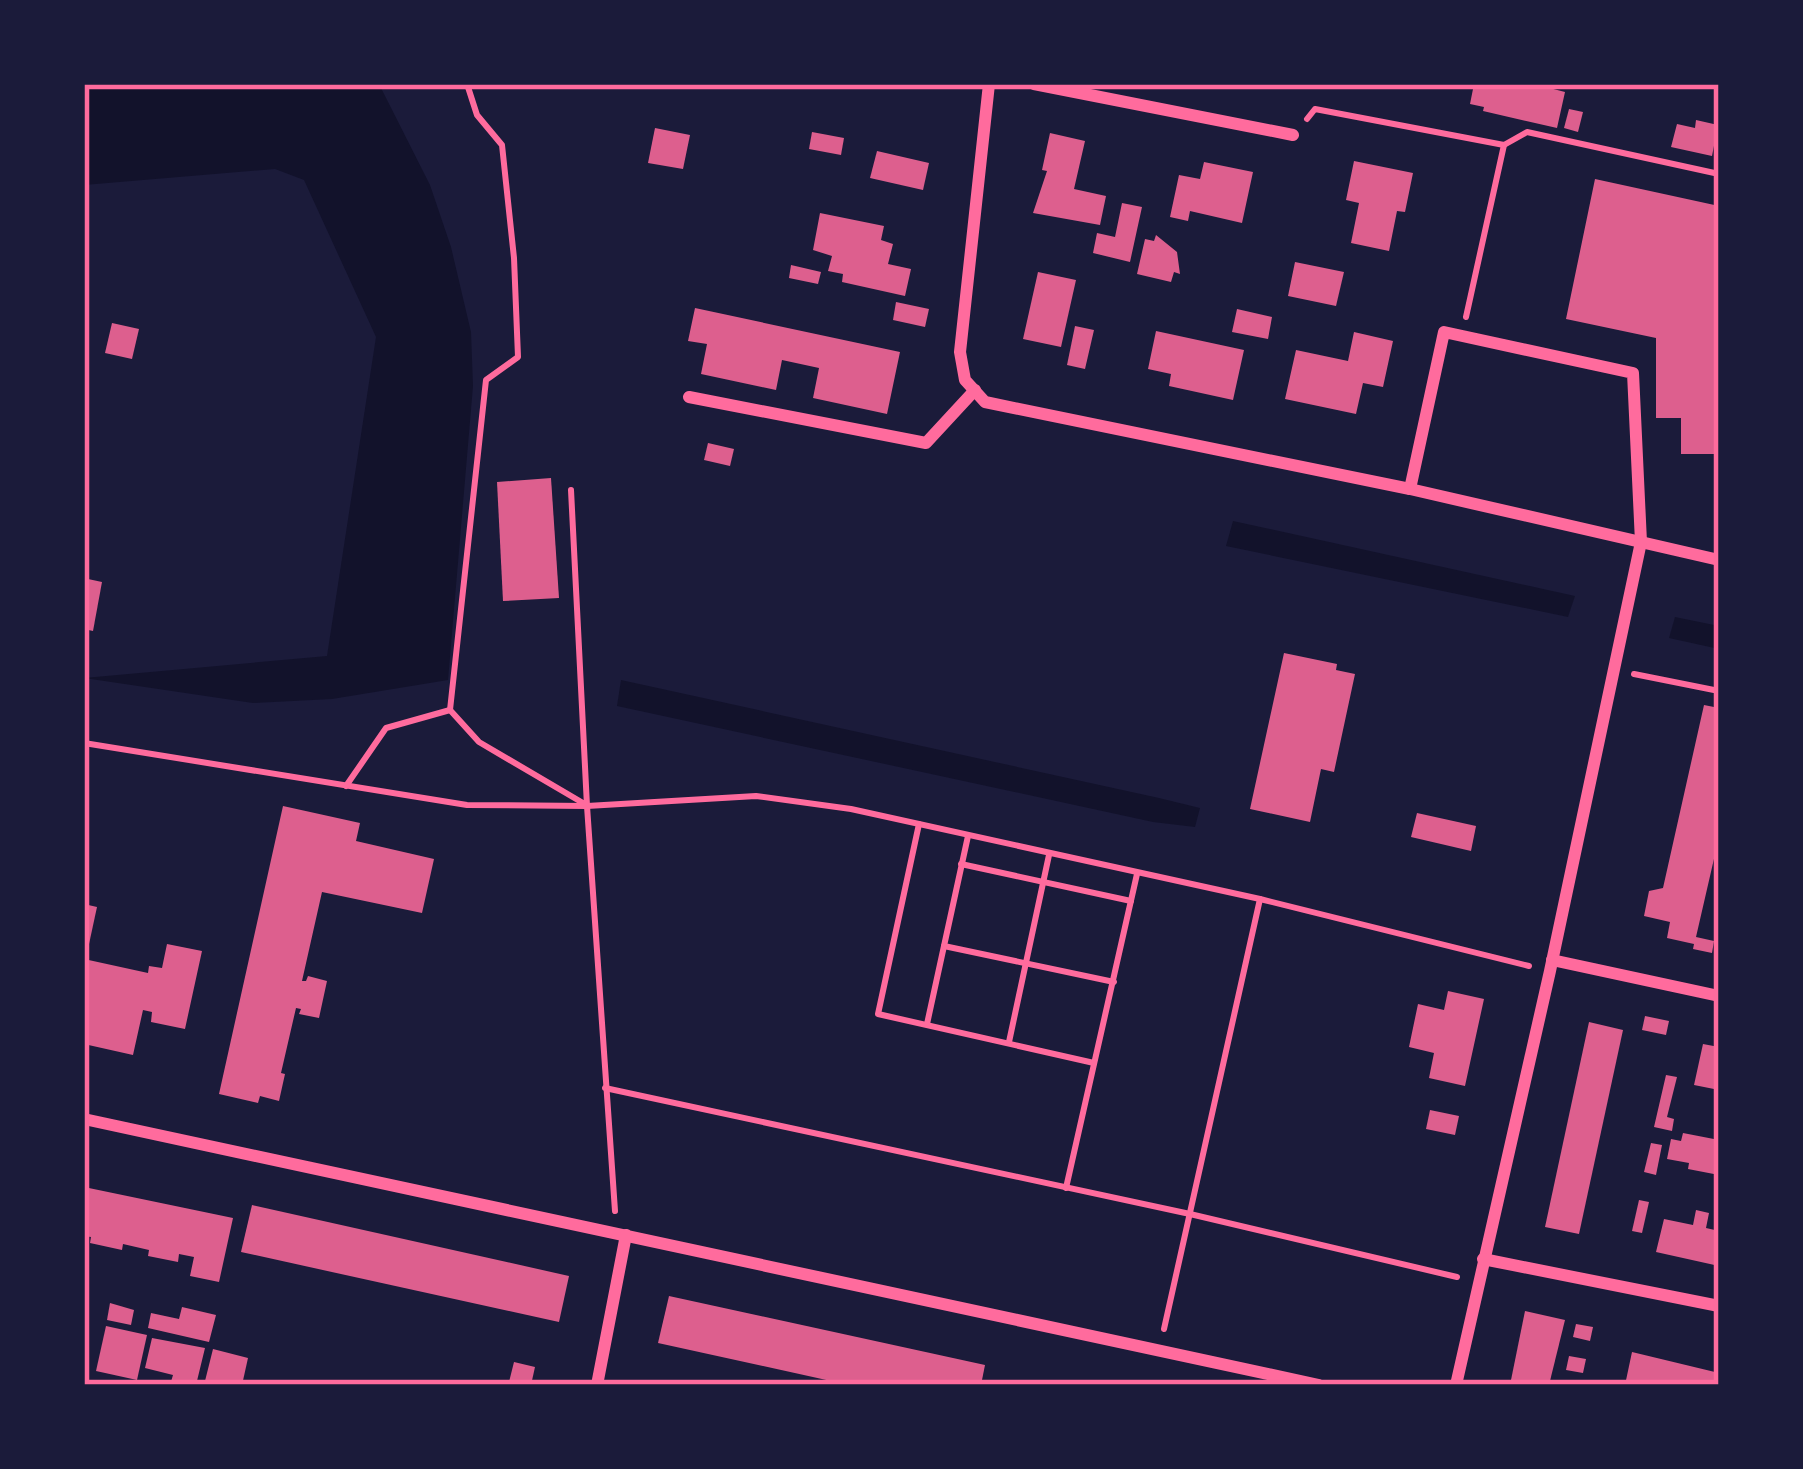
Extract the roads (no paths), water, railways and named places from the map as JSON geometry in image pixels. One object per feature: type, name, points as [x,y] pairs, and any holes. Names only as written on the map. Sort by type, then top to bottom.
[{"type":"street","points":[[989,84],[960,352],[970,385],[985,402],[1410,489],[1719,560]]},
{"type":"street","points":[[1034,84],[1293,135]]},
{"type":"street","points":[[1410,489],[1444,332],[1633,373],[1642,542],[1456,1385]]},
{"type":"street","points":[[689,397],[926,443],[970,385]]},
{"type":"street","points":[[1551,966],[1719,996]]},
{"type":"street","points":[[84,1119],[1319,1385]]},
{"type":"street","points":[[597,1385],[626,1235]]},
{"type":"street","points":[[1483,1259],[1719,1306]]}]
